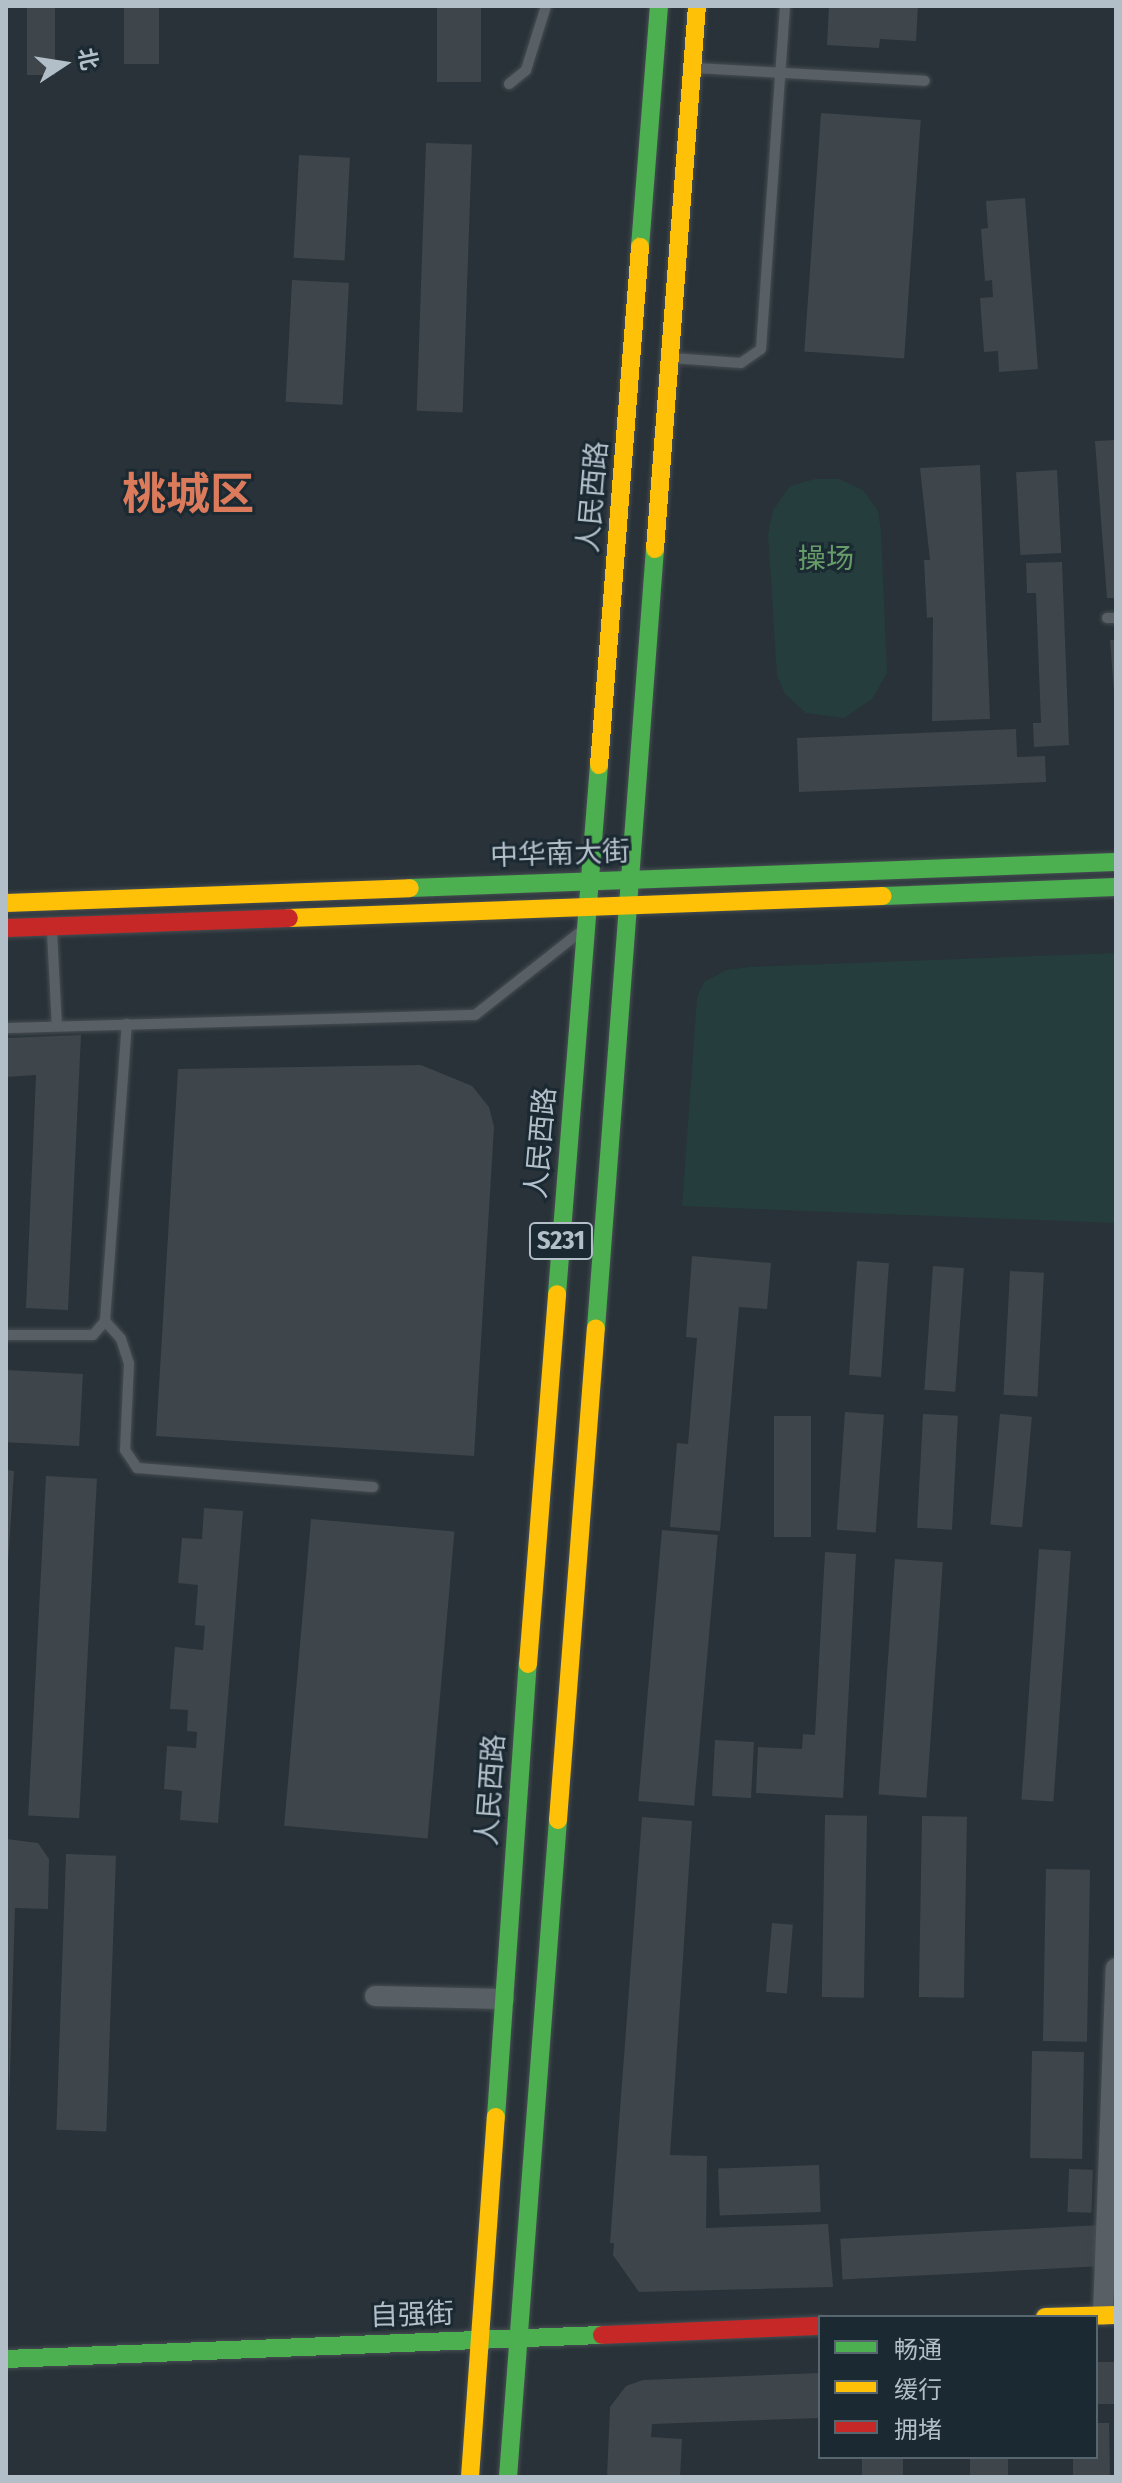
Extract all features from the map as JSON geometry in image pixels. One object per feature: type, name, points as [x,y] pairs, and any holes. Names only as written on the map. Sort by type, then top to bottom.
[{"type":"main road","name":"人民西路","points":[[470,2477],[504,1999],[659,6]]},
{"type":"main road","name":"S231","points":[[508,2477],[697,6]]},
{"type":"main road","name":"中华南大街","points":[[6,903],[1116,862]]},
{"type":"main road","name":"中华南大街","points":[[6,928],[1116,887]]},
{"type":"main road","name":"自强街","points":[[6,2359],[818,2326]]},
{"type":"street","points":[[1109,2315],[1116,1968]]},
{"type":"street","points":[[375,1996],[504,1999]]},
{"type":"lane","points":[[509,84],[526,70],[546,6]]},
{"type":"lane","points":[[671,358],[741,363],[761,349],[785,6]]},
{"type":"lane","points":[[692,68],[925,81]]},
{"type":"lane","points":[[51,926],[57,1026]]},
{"type":"lane","points":[[6,1028],[475,1015],[587,926]]},
{"type":"lane","points":[[6,1335],[93,1335],[105,1321],[127,1024]]},
{"type":"lane","points":[[105,1321],[121,1339],[129,1363],[125,1450],[137,1468],[373,1487]]},
{"type":"green space","name":"操场","points":[[815,479],[839,479],[863,490],[878,511],[881,532],[887,673],[872,699],[844,718],[806,713],[785,694],[777,676],[768,534],[773,510],[790,486]]},
{"type":"green space","points":[[1116,953],[1116,1223],[682,1206],[697,997],[704,982],[726,970],[750,967]]},
{"type":"building","points":[[27,6],[55,6],[55,75],[27,75]]},
{"type":"building","points":[[124,6],[159,6],[159,64],[124,64]]},
{"type":"building","points":[[437,6],[481,6],[481,82],[437,82]]},
{"type":"building","points":[[829,6],[918,6],[916,41],[880,39],[879,48],[827,45]]},
{"type":"building","points":[[821,113],[921,120],[904,358],[804,351]]},
{"type":"building","points":[[426,143],[472,145],[463,412],[417,411]]},
{"type":"building","points":[[299,155],[350,158],[345,261],[294,258]]},
{"type":"building","points":[[1025,198],[1038,369],[999,372],[998,351],[984,352],[980,298],[993,297],[992,280],[985,281],[981,229],[988,228],[986,201]]},
{"type":"building","points":[[292,280],[349,283],[343,405],[286,402]]},
{"type":"building","points":[[1116,440],[1116,598],[1107,598],[1095,441]]},
{"type":"building","points":[[980,465],[990,719],[932,721],[933,617],[927,618],[924,560],[930,560],[920,468]]},
{"type":"building","points":[[1057,470],[1061,553],[1020,555],[1016,472]]},
{"type":"building","points":[[1062,562],[1069,745],[1034,747],[1033,723],[1041,723],[1036,593],[1027,593],[1026,563]]},
{"type":"building","points":[[1110,640],[1116,640],[1116,692],[1114,692]]},
{"type":"building","points":[[1016,729],[1017,757],[1045,756],[1046,782],[799,792],[797,738]]},
{"type":"building","points":[[81,1035],[68,1310],[26,1308],[36,1075],[6,1077],[6,1038]]},
{"type":"building","points":[[421,1065],[472,1086],[489,1107],[494,1127],[474,1456],[156,1436],[178,1069]]},
{"type":"building","points":[[692,1256],[771,1263],[767,1309],[739,1307],[720,1531],[670,1527],[677,1443],[688,1444],[697,1338],[686,1337]]},
{"type":"building","points":[[857,1261],[889,1263],[881,1377],[849,1375]]},
{"type":"building","points":[[933,1266],[964,1268],[955,1392],[924,1390]]},
{"type":"building","points":[[1010,1271],[1044,1273],[1037,1397],[1004,1395]]},
{"type":"building","points":[[6,1370],[83,1374],[79,1446],[6,1442]]},
{"type":"building","points":[[845,1412],[884,1415],[876,1532],[837,1530]]},
{"type":"building","points":[[923,1414],[958,1416],[952,1530],[917,1528]]},
{"type":"building","points":[[1000,1414],[1032,1417],[1022,1527],[990,1525]]},
{"type":"building","points":[[774,1416],[811,1416],[811,1537],[774,1537]]},
{"type":"building","points":[[6,1470],[14,1471],[8,1563],[6,1563]]},
{"type":"building","points":[[46,1476],[97,1479],[79,1818],[28,1816]]},
{"type":"building","points":[[204,1508],[243,1511],[218,1823],[180,1820],[182,1791],[164,1789],[167,1746],[196,1748],[197,1732],[187,1731],[188,1710],[170,1709],[175,1647],[203,1650],[205,1626],[195,1625],[198,1585],[178,1583],[182,1538],[202,1539]]},
{"type":"building","points":[[311,1519],[454,1532],[428,1838],[284,1826]]},
{"type":"building","points":[[662,1530],[718,1535],[694,1806],[638,1801]]},
{"type":"building","points":[[1039,1549],[1071,1551],[1053,1802],[1021,1799]]},
{"type":"building","points":[[825,1552],[856,1554],[843,1798],[756,1793],[758,1747],[802,1749],[803,1734],[815,1735]]},
{"type":"building","points":[[895,1559],[943,1562],[926,1798],[879,1794]]},
{"type":"building","points":[[715,1740],[754,1742],[751,1798],[712,1796]]},
{"type":"building","points":[[825,1815],[867,1816],[864,1998],[822,1997]]},
{"type":"building","points":[[922,1816],[967,1817],[964,1998],[919,1997]]},
{"type":"building","points":[[642,1817],[692,1821],[670,2155],[707,2156],[706,2228],[828,2224],[833,2287],[639,2292],[613,2255],[614,2243],[610,2243]]},
{"type":"building","points":[[6,1839],[38,1843],[49,1859],[48,1909],[15,1908],[9,2104]]},
{"type":"building","points":[[66,1854],[116,1856],[106,2132],[56,2130]]},
{"type":"building","points":[[1046,1869],[1090,1870],[1087,2042],[1043,2041]]},
{"type":"building","points":[[772,1923],[793,1925],[787,1994],[766,1992]]},
{"type":"building","points":[[1032,2051],[1084,2052],[1082,2159],[1030,2158]]},
{"type":"building","points":[[819,2165],[821,2212],[720,2215],[718,2169]]},
{"type":"building","points":[[1069,2169],[1093,2170],[1091,2213],[1067,2212]]},
{"type":"building","points":[[1101,2225],[1103,2266],[843,2280],[840,2239]]},
{"type":"building","points":[[1098,2362],[1116,2362],[1116,2404],[1098,2404]]},
{"type":"building","points":[[818,2373],[818,2418],[652,2424],[651,2437],[682,2439],[680,2477],[607,2477],[610,2407],[626,2386],[643,2380]]},
{"type":"building","points":[[1098,2423],[1109,2423],[1110,2477],[1073,2477],[1073,2459],[1098,2459]]},
{"type":"building","points":[[862,2459],[903,2459],[903,2477],[862,2477]]},
{"type":"building","points":[[970,2459],[1008,2459],[1008,2477],[970,2477]]},
{"type":"traffic: fast","points":[[640,247],[659,6]]},
{"type":"traffic: fast","points":[[596,1328],[655,549]]},
{"type":"traffic: fast","points":[[557,1294],[599,765]]},
{"type":"traffic: fast","points":[[410,888],[1116,862]]},
{"type":"traffic: fast","points":[[883,896],[1116,887]]},
{"type":"traffic: fast","points":[[496,2117],[528,1664]]},
{"type":"traffic: fast","points":[[508,2477],[558,1820]]},
{"type":"traffic: fast","points":[[6,2359],[602,2335]]},
{"type":"traffic: slow","points":[[655,549],[697,6]]},
{"type":"traffic: slow","points":[[599,765],[640,247]]},
{"type":"traffic: slow","points":[[6,903],[410,888]]},
{"type":"traffic: slow","points":[[289,918],[883,896]]},
{"type":"traffic: slow","points":[[528,1664],[557,1294]]},
{"type":"traffic: slow","points":[[558,1820],[596,1328]]},
{"type":"traffic: slow","points":[[470,2477],[496,2117]]},
{"type":"traffic: slow","points":[[1098,2316],[1116,2315]]},
{"type":"traffic: jam","points":[[6,928],[289,918]]},
{"type":"traffic: jam","points":[[602,2335],[818,2326]]},
{"type":"district","name":"桃城区","points":[[188,495]]}]
